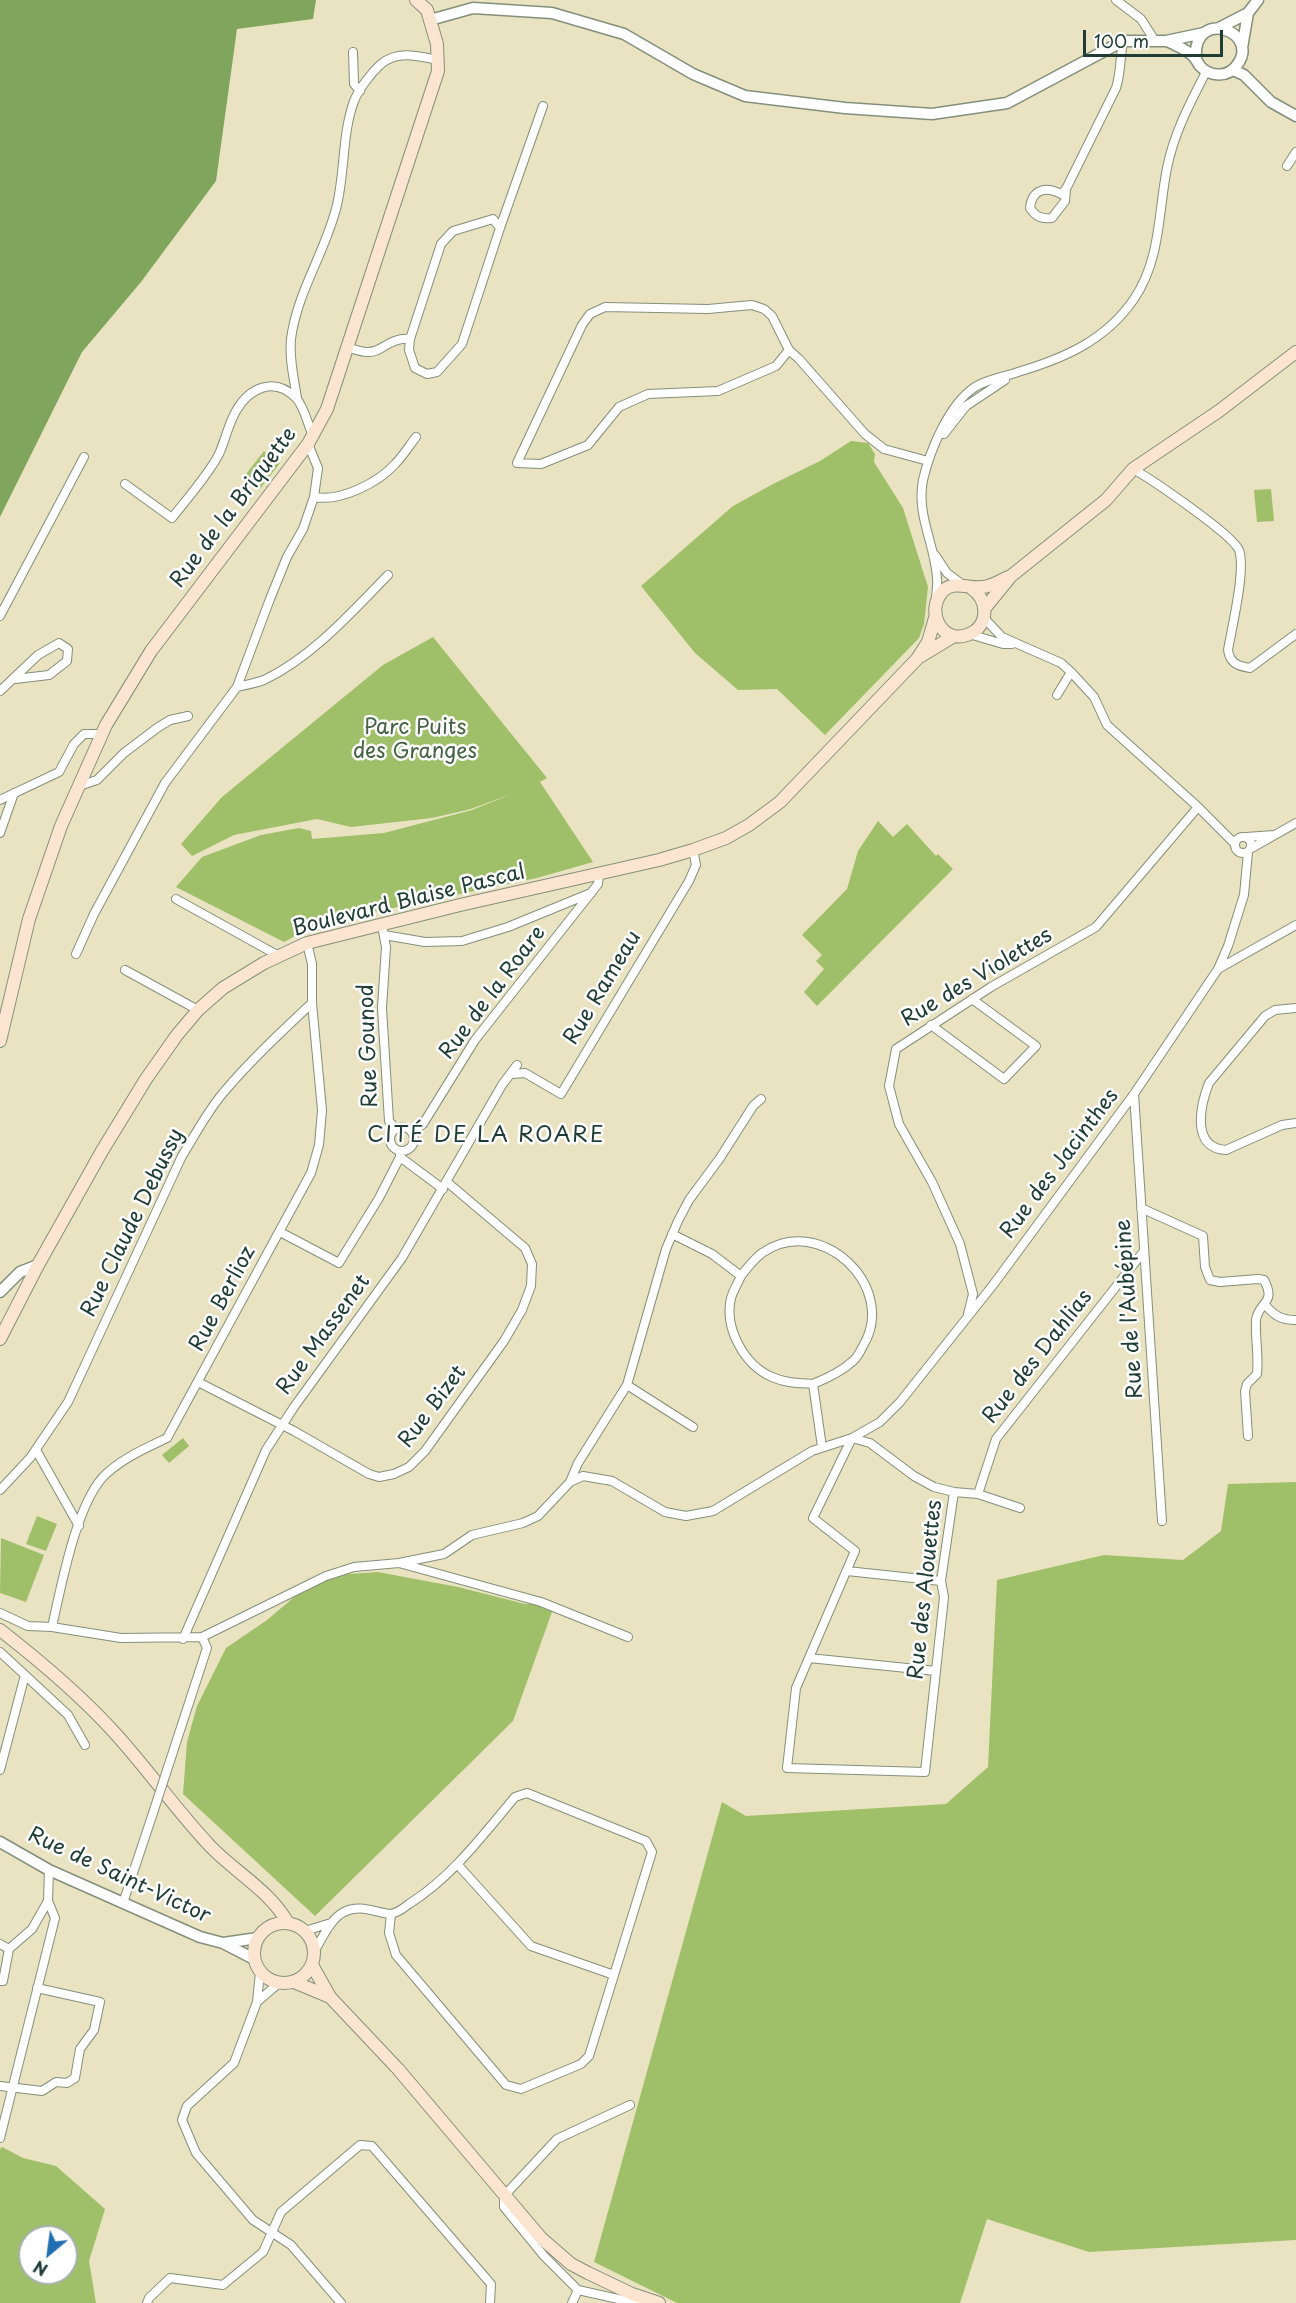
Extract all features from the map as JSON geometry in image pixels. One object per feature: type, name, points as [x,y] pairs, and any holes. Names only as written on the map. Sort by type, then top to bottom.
[{"type":"main road","name":"Rue de la Briquette","points":[[0,1041],[29,919],[61,826],[102,735],[151,651],[311,440],[327,409],[438,70],[437,44],[427,10],[416,0]]},
{"type":"main road","points":[[1011,576],[985,613],[980,626],[969,634],[954,636],[942,629],[935,618],[935,601],[948,587],[985,587],[1011,576],[1106,500],[1133,469],[1219,411],[1296,352]]},
{"type":"main road","points":[[967,586],[982,599],[985,613]]},
{"type":"main road","name":"Boulevard Blaise Pascal","points":[[0,1340],[38,1265],[104,1147],[146,1079],[198,1010],[223,988],[264,963],[307,943],[383,930],[460,905],[599,874],[693,850],[726,838],[749,825],[780,802],[917,658],[928,642],[935,618]]},
{"type":"main road","name":"Boulevard Blaise Pascal","points":[[917,658],[954,636]]},
{"type":"main road","points":[[0,1630],[75,1692],[113,1731],[211,1847],[267,1895],[280,1909],[288,1923]]},
{"type":"main road","points":[[267,1895],[270,1911],[254,1951],[254,1959],[260,1972],[269,1980],[279,1983],[294,1982],[330,1997]]},
{"type":"main road","points":[[262,1934],[279,1923],[288,1923],[305,1931],[311,1938],[315,1952],[312,1965],[307,1974],[294,1982]]},
{"type":"main road","points":[[312,1965],[330,1997],[412,2086],[541,2238],[571,2264],[603,2281],[655,2303]]},
{"type":"street","points":[[1116,0],[1141,19],[1160,41],[1183,48],[1196,57]]},
{"type":"street","points":[[430,20],[472,9],[552,13],[624,34],[693,74],[745,96],[844,108],[932,114],[1007,103],[1123,41],[1160,41],[1204,33],[1248,13],[1258,0]]},
{"type":"street","points":[[1204,33],[1198,39],[1195,48],[1199,65],[1206,72],[1216,75],[1233,70],[1239,63],[1248,13]]},
{"type":"street","points":[[1219,28],[1230,31],[1238,38],[1242,49]]},
{"type":"street","points":[[1066,189],[1065,201],[1052,218],[1042,219],[1030,208],[1035,194],[1042,189],[1052,189],[1061,194],[1066,189],[1116,88],[1120,76],[1119,59],[1123,41]]},
{"type":"street","points":[[353,52],[354,84],[360,91]]},
{"type":"street","points":[[76,954],[94,914],[165,783],[238,685],[270,599],[287,557],[303,529],[314,497],[318,468],[297,398],[291,364],[291,343],[294,319],[336,207],[350,115],[360,91],[382,63],[396,56],[412,54],[438,60]]},
{"type":"street","points":[[1233,70],[1244,75],[1271,102],[1296,116]]},
{"type":"street","points":[[935,601],[937,579],[921,504],[928,461],[935,446],[966,406],[994,385],[1018,372],[1075,352],[1095,340],[1123,314],[1136,297],[1147,277],[1154,257],[1167,168],[1178,126],[1206,72]]},
{"type":"street","points":[[500,228],[493,219],[453,231],[441,244],[410,339],[409,350],[415,368],[427,374],[437,372],[462,344],[543,106]]},
{"type":"street","points":[[1287,166],[1296,152]]},
{"type":"street","points":[[789,350],[776,366],[718,391],[648,394],[619,407],[588,445],[541,464],[518,463],[582,325],[590,314],[605,307],[708,309],[752,305],[764,309],[772,316],[789,350],[865,434],[884,449],[928,461]]},
{"type":"street","points":[[347,347],[367,352],[377,351],[390,341],[400,338],[410,339]]},
{"type":"street","points":[[125,484],[172,518],[218,456],[235,412],[244,399],[258,387],[270,386],[281,388],[297,398]]},
{"type":"street","points":[[314,497],[341,496],[364,487],[394,466],[416,437]]},
{"type":"street","points":[[0,616],[84,458]]},
{"type":"street","points":[[1133,469],[1156,482],[1225,535],[1239,549],[1241,569],[1228,650],[1231,660],[1238,666],[1250,668],[1296,634]]},
{"type":"street","points":[[932,551],[947,573],[967,586]]},
{"type":"street","points":[[238,685],[263,680],[306,654],[388,575]]},
{"type":"street","points":[[985,613],[1002,637],[1061,663],[1094,698],[1107,725],[1222,830],[1243,845],[1274,835],[1296,823]]},
{"type":"street","points":[[969,634],[1003,644],[1015,644]]},
{"type":"street","points":[[0,692],[38,655],[59,643],[68,649],[67,661],[49,675],[15,679]]},
{"type":"street","points":[[1057,695],[1071,672]]},
{"type":"street","points":[[79,786],[97,780],[124,753],[157,728],[170,720],[189,716]]},
{"type":"street","points":[[0,801],[59,772],[74,744],[84,734],[102,735]]},
{"type":"street","points":[[0,833],[15,792]]},
{"type":"street","name":"Rue des Violettes","points":[[967,1317],[973,1294],[960,1244],[932,1182],[899,1124],[889,1086],[897,1049],[972,999],[1096,927],[1198,807]]},
{"type":"street","name":"Rue des Jacinthes","points":[[570,1482],[583,1476],[612,1481],[665,1512],[686,1516],[713,1511],[813,1451],[852,1438],[880,1422],[900,1402],[967,1317],[1134,1094],[1218,969],[1228,946],[1244,895],[1243,845]]},
{"type":"street","name":"Rue Rameau","points":[[511,1074],[525,1073],[561,1094],[689,881],[696,865],[693,850]]},
{"type":"street","name":"Rue de la Roare","points":[[279,1232],[339,1263],[379,1198],[400,1154],[411,1147],[414,1142],[412,1132],[423,1124],[475,1040],[598,885],[599,874]]},
{"type":"street","name":"Boulevard Blaise Pascal","points":[[383,930],[425,942],[462,941],[508,927],[591,893]]},
{"type":"street","points":[[176,899],[279,956]]},
{"type":"street","points":[[1218,969],[1296,925]]},
{"type":"street","name":"Rue Gounod","points":[[383,930],[386,947],[382,1008],[389,1121],[395,1128]]},
{"type":"street","name":"Rue Berlioz","points":[[52,1627],[67,1559],[90,1492],[106,1474],[127,1458],[167,1438],[311,1173],[319,1145],[322,1110],[312,1002],[312,964],[307,943]]},
{"type":"street","points":[[125,970],[198,1010]]},
{"type":"street","points":[[931,1025],[1004,1079],[1036,1046],[972,999]]},
{"type":"street","name":"Rue Claude Debussy","points":[[0,1490],[36,1450],[68,1402],[182,1156],[202,1124],[222,1094],[271,1041],[312,1002]]},
{"type":"street","points":[[1296,1008],[1275,1010],[1265,1016],[1209,1083],[1205,1094],[1201,1133],[1207,1143],[1216,1149],[1226,1150],[1282,1125],[1296,1123]]},
{"type":"street","name":"Rue Massenet","points":[[183,1638],[266,1450],[402,1258],[517,1065]]},
{"type":"street","name":"Rue de l'Aubépine","points":[[1134,1094],[1162,1521]]},
{"type":"street","points":[[0,1613],[28,1626],[52,1627],[121,1638],[202,1637],[326,1576],[354,1567],[399,1563],[444,1554],[472,1535],[523,1523],[538,1516],[570,1482],[578,1463],[627,1385],[672,1234],[689,1200],[720,1158],[753,1106],[761,1099]]},
{"type":"street","points":[[400,1154],[392,1145],[390,1138],[395,1128],[405,1127],[412,1132]]},
{"type":"street","name":"Rue Bizet","points":[[198,1382],[379,1477],[394,1474],[408,1467],[424,1451],[504,1341],[522,1310],[531,1286],[532,1264],[525,1248],[445,1185],[400,1154]]},
{"type":"street","points":[[1141,1208],[1203,1236],[1205,1267],[1210,1280],[1220,1282],[1264,1280],[1268,1288],[1269,1298],[1256,1317],[1257,1374],[1247,1384],[1245,1391],[1248,1436]]},
{"type":"street","points":[[672,1234],[712,1254],[741,1276]]},
{"type":"street","points":[[805,1242],[825,1245],[845,1258],[865,1282],[872,1309],[869,1336],[855,1360],[836,1374],[813,1384],[789,1383],[770,1376],[752,1363],[737,1342],[730,1320],[732,1298],[741,1276],[762,1253],[781,1243],[805,1242]]},
{"type":"street","name":"Rue des Dahlias","points":[[978,1494],[996,1438],[1144,1251]]},
{"type":"street","points":[[0,1292],[20,1272],[38,1265]]},
{"type":"street","points":[[1265,1305],[1275,1316],[1286,1320],[1296,1320]]},
{"type":"street","points":[[813,1384],[822,1447]]},
{"type":"street","points":[[627,1385],[693,1427]]},
{"type":"street","points":[[852,1438],[813,1518],[855,1551],[809,1658],[936,1671]]},
{"type":"street","name":"Rue des Alouettes","points":[[809,1658],[796,1689],[787,1768],[925,1772],[944,1597],[941,1581],[954,1492],[934,1487],[914,1476],[870,1443],[852,1438]]},
{"type":"street","points":[[36,1450],[79,1526]]},
{"type":"street","points":[[954,1492],[978,1494],[1020,1508]]},
{"type":"street","points":[[399,1563],[541,1602],[628,1637]]},
{"type":"street","points":[[847,1572],[941,1581]]},
{"type":"street","points":[[123,1903],[207,1648],[202,1637]]},
{"type":"street","points":[[0,1652],[68,1714],[85,1745]]},
{"type":"street","points":[[0,1770],[25,1675]]},
{"type":"street","points":[[315,1952],[331,1923],[344,1912],[360,1908],[391,1914],[430,1890],[458,1865],[515,1797],[527,1793],[646,1841],[652,1852],[589,2056],[581,2064],[521,2089],[506,2085],[396,1955],[389,1933],[391,1914]]},
{"type":"street","name":"Rue de Saint-Victor","points":[[0,1842],[49,1870],[200,1937],[223,1943],[254,1959]]},
{"type":"street","points":[[458,1865],[531,1946],[614,1975]]},
{"type":"street","points":[[0,2138],[55,1918],[48,1901],[49,1870]]},
{"type":"street","points":[[0,1981],[3,1981],[9,1949],[32,1929],[48,1901]]},
{"type":"street","points":[[305,1931],[331,1923]]},
{"type":"street","name":"Rue de Saint-Victor","points":[[223,1943],[262,1934]]},
{"type":"street","points":[[0,1944],[9,1949]]},
{"type":"street","points":[[260,1972],[257,2002],[234,2063],[188,2106],[182,2120],[196,2153],[253,2220],[291,2245],[341,2303]]},
{"type":"street","points":[[257,2002],[279,1983]]},
{"type":"street","points":[[0,2086],[42,2091],[56,2082],[67,2084],[75,2078],[80,2049],[94,2030],[100,2002],[38,1988]]},
{"type":"street","points":[[630,2105],[557,2139],[504,2196],[504,2207],[520,2229],[578,2290],[636,2303]]},
{"type":"street","points":[[147,2303],[149,2298],[170,2278],[223,2285],[263,2252],[281,2212],[360,2145],[372,2146],[491,2284],[490,2303]]},
{"type":"street","points":[[572,2303],[578,2290]]},
{"type":"green space","points":[[0,0],[316,0],[313,19],[237,29],[216,181],[141,282],[82,352],[0,517]]},
{"type":"green space","points":[[851,441],[868,443],[875,454],[874,462],[903,508],[928,587],[924,624],[919,638],[825,735],[777,689],[738,690],[695,653],[641,586],[733,506],[820,461]]},
{"type":"green space","points":[[264,451],[280,463],[259,490],[243,478]]},
{"type":"green space","points":[[1271,489],[1274,521],[1257,522],[1254,490]]},
{"type":"green space","name":"Parc Puits des Granges","points":[[433,637],[547,778],[540,782],[593,862],[537,878],[317,924],[284,942],[176,887],[202,857],[261,835],[299,828],[311,831],[312,839],[384,833],[472,810],[514,793],[471,809],[432,818],[351,827],[317,819],[234,835],[192,856],[181,844],[222,797],[383,665]]},
{"type":"green space","points":[[878,821],[893,837],[907,824],[936,856],[938,854],[953,869],[817,1006],[804,992],[824,969],[816,961],[822,955],[802,935],[847,889],[858,851]]},
{"type":"green space","points":[[183,1438],[189,1446],[169,1463],[162,1455]]},
{"type":"green space","points":[[1296,1482],[1296,2240],[1089,2252],[987,2219],[960,2303],[677,2303],[594,2262],[722,1802],[746,1816],[946,1804],[988,1767],[997,1580],[1104,1555],[1183,1560],[1221,1531],[1228,1484]]},
{"type":"green space","points":[[37,1516],[57,1524],[46,1551],[26,1544]]},
{"type":"green space","points":[[1,1538],[44,1555],[26,1602],[0,1593]]},
{"type":"green space","points":[[378,1572],[458,1587],[525,1604],[551,1602],[552,1612],[513,1721],[315,1916],[183,1794],[187,1742],[197,1706],[226,1648],[267,1620],[319,1576]]},
{"type":"green space","points":[[2,2147],[23,2158],[56,2166],[105,2209],[89,2261],[96,2303],[0,2303],[0,2149]]},
{"type":"district","name":"CITÉ DE LA ROARE","points":[[486,1136]]}]
